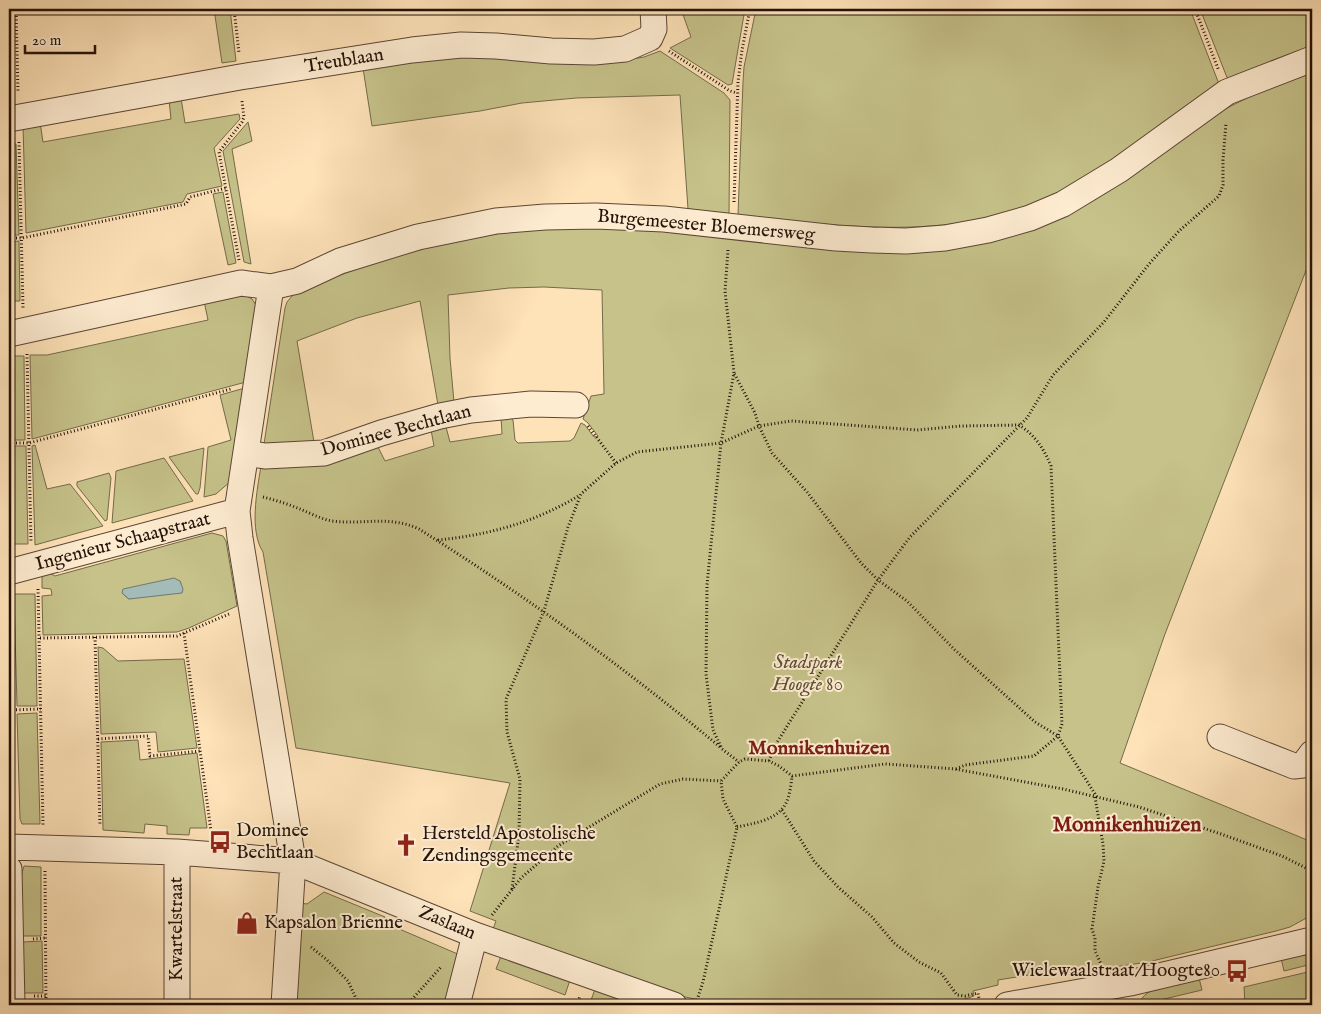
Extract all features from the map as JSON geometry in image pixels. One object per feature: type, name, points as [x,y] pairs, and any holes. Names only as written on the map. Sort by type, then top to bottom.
[{"type":"street","points":[[650,38],[654,29],[653,9]]},
{"type":"street","name":"Treublaan","points":[[14,117],[240,77],[412,50],[461,45],[594,52],[625,49],[650,38]]},
{"type":"street","name":"Burgemeester Bloemersweg","points":[[17,332],[241,283],[271,287],[297,281],[340,261],[418,237],[496,221],[545,217],[596,216],[664,219],[836,238],[906,240],[945,238],[988,230],[1030,218],[1064,204],[1119,170],[1226,92],[1312,59]]},
{"type":"street","points":[[271,287],[238,501],[251,604],[294,861],[284,1005]]},
{"type":"street","name":"Dominee Bechtlaan","points":[[246,453],[265,456],[324,453],[381,433],[440,416],[501,406],[576,405]]},
{"type":"street","name":"Ingenieur Schaapstraat","points":[[9,572],[34,566],[238,501]]},
{"type":"street","points":[[1220,737],[1294,766],[1303,765],[1312,753]]},
{"type":"street","name":"Zaslaan","points":[[9,847],[177,852],[294,861],[474,941],[674,1005]]},
{"type":"street","name":"Kwartelstraat","points":[[176,1005],[177,852]]},
{"type":"street","points":[[9,869],[12,1005]]},
{"type":"street","points":[[1007,1005],[1125,991],[1312,940]]},
{"type":"street","points":[[457,1005],[474,941]]},
{"type":"path","points":[[16,9],[14,117],[22,238],[17,332],[27,346],[32,558],[39,594],[46,1005]]},
{"type":"path","points":[[722,749],[713,730],[706,674],[707,585],[720,443],[734,373],[725,291],[728,251],[733,226],[737,93],[742,50],[750,9]]},
{"type":"path","points":[[769,761],[776,744],[878,580],[910,537],[1027,418],[1053,376],[1104,322],[1149,264],[1179,231],[1218,196],[1223,185],[1226,92],[1195,9]]},
{"type":"path","points":[[650,38],[730,91],[737,93]]},
{"type":"path","points":[[239,263],[219,152],[242,122]]},
{"type":"path","points":[[9,238],[22,238],[186,204],[190,197],[226,188]]},
{"type":"path","points":[[734,373],[755,413],[772,453],[807,492],[861,563],[878,580],[907,601],[955,650],[1035,722],[1058,736],[1096,797],[1104,861],[1092,929],[1096,942],[1095,951],[1125,991]]},
{"type":"path","points":[[9,443],[29,443],[233,388]]},
{"type":"path","points":[[576,405],[582,421],[587,424],[616,463]]},
{"type":"path","points":[[437,540],[470,537],[509,528],[560,507],[581,494],[616,463],[637,452],[720,443],[759,426],[791,421],[917,430],[961,426],[1019,425],[1037,441],[1051,466],[1062,724],[1058,736],[1034,756],[965,765],[955,769]]},
{"type":"path","points":[[512,889],[519,834],[520,779],[508,732],[506,699],[544,611],[568,527],[581,494]]},
{"type":"path","points":[[238,501],[294,506],[330,521],[389,520],[419,528],[544,611],[628,673],[739,762]]},
{"type":"path","points":[[40,638],[177,636],[251,604]]},
{"type":"path","points":[[184,633],[215,855]]},
{"type":"path","points":[[96,636],[101,850]]},
{"type":"path","points":[[9,710],[41,709]]},
{"type":"path","points":[[98,738],[148,736],[150,756],[200,751]]},
{"type":"path","points":[[695,1005],[703,982],[737,827],[723,799],[721,781],[739,762],[745,759],[769,761],[792,776],[885,764],[955,769],[1064,789],[1139,807],[1221,834],[1282,856],[1312,871]]},
{"type":"path","points":[[737,827],[759,823],[782,810],[790,789],[792,776]]},
{"type":"path","points":[[408,1005],[454,954],[474,941],[477,926],[487,923],[521,878],[558,846],[660,784],[683,778],[721,781]]},
{"type":"path","points":[[782,810],[814,861],[838,887],[872,917],[894,943],[919,962],[941,973],[957,995],[965,996],[978,992],[980,1005]]},
{"type":"path","points":[[288,930],[327,960],[348,981],[359,1005]]},
{"type":"green space","points":[[214,9],[230,9],[236,61],[222,63]]},
{"type":"green space","points":[[681,9],[745,9],[732,84],[728,85],[670,48],[691,37]]},
{"type":"green space","points":[[756,9],[1190,9],[1219,84],[1169,118],[1121,156],[1095,173],[1059,193],[1020,209],[981,219],[941,225],[901,227],[820,224],[738,215],[744,67]]},
{"type":"green space","points":[[1200,9],[1312,9],[1312,47],[1228,80]]},
{"type":"green space","points":[[13,13],[14,79],[9,80],[9,14]]},
{"type":"green space","points":[[660,51],[724,93],[730,100],[729,214],[688,209],[680,95],[576,98],[522,103],[480,111],[372,126],[363,68],[459,57],[625,60],[644,57]]},
{"type":"green space","name":"Stadspark Hoogte 80","points":[[1312,73],[1312,255],[1165,634],[1120,763],[1312,842],[1312,915],[1290,927],[1148,962],[1074,973],[1073,968],[998,980],[998,985],[973,991],[974,996],[948,1005],[760,1005],[704,1001],[676,995],[493,929],[496,921],[470,911],[510,783],[296,748],[263,552],[256,533],[255,510],[261,466],[378,447],[385,461],[434,446],[431,430],[446,427],[450,442],[502,434],[501,417],[509,417],[513,420],[515,440],[518,443],[570,441],[574,438],[581,423],[585,425],[594,437],[598,436],[583,419],[591,396],[604,394],[602,290],[544,287],[509,288],[448,295],[450,358],[454,402],[438,405],[420,301],[357,318],[297,341],[314,442],[264,444],[285,308],[293,295],[329,279],[416,250],[507,232],[557,228],[623,227],[835,248],[1067,215],[1126,180],[1227,108],[1255,94]]},
{"type":"green space","points":[[181,98],[185,123],[239,114],[240,119],[214,148],[222,186],[187,194],[183,202],[26,233],[23,125],[40,122],[43,142],[171,119],[169,100]]},
{"type":"green space","points":[[248,122],[252,141],[232,149],[251,264],[244,262],[223,151]]},
{"type":"green space","points":[[9,144],[16,144],[19,235],[9,235]]},
{"type":"green space","points":[[223,192],[236,263],[228,265],[213,194]]},
{"type":"green space","points":[[19,241],[20,301],[9,301],[9,242]]},
{"type":"green space","points":[[245,295],[252,299],[256,305],[246,382],[32,439],[30,355],[47,355],[208,320],[204,301],[227,296]]},
{"type":"green space","points":[[9,356],[24,356],[25,440],[10,440]]},
{"type":"green space","points":[[245,388],[231,481],[216,494],[204,497],[208,447],[231,440],[220,395]]},
{"type":"green space","points":[[35,445],[47,489],[70,484],[103,526],[35,545],[32,446]]},
{"type":"green space","points":[[10,446],[26,446],[28,544],[14,544],[13,541]]},
{"type":"green space","points":[[204,448],[200,488],[198,494],[196,494],[169,457]]},
{"type":"green space","points":[[164,458],[193,501],[112,523],[116,471]]},
{"type":"green space","points":[[109,473],[111,478],[107,520],[105,521],[77,486],[77,482]]},
{"type":"green space","points":[[212,533],[223,536],[226,541],[237,606],[177,632],[43,635],[42,596],[52,595],[51,589],[42,588],[42,573],[46,571],[55,576]],"holes":[[[180,581],[181,584],[129,599],[122,593]]]},
{"type":"green space","points":[[14,594],[35,594],[37,706],[17,706]]},
{"type":"green space","points":[[98,647],[103,648],[118,661],[184,659],[197,748],[158,752],[156,732],[101,734]]},
{"type":"green space","points":[[37,713],[40,824],[22,824],[20,819],[17,714]]},
{"type":"green space","points":[[138,740],[140,760],[197,753],[207,828],[190,828],[189,835],[167,834],[167,826],[145,824],[144,833],[103,830],[101,742]]},
{"type":"green space","points":[[24,866],[41,867],[41,936],[22,936],[21,876]]},
{"type":"green space","points":[[324,892],[385,917],[383,922],[460,955],[448,1005],[294,1005],[300,903],[307,904]]},
{"type":"green space","points":[[42,941],[43,993],[24,993],[23,942]]},
{"type":"green space","points":[[1312,955],[1312,964],[1284,971],[1281,958]]},
{"type":"green space","points":[[501,956],[570,980],[565,995],[496,969]]},
{"type":"green space","points":[[1312,971],[1312,1005],[1245,1005],[1244,987]]},
{"type":"green space","points":[[1199,978],[1202,990],[1139,1005],[1142,998],[1155,989]]},
{"type":"green space","points":[[595,989],[639,1005],[596,1005],[590,1003]]},
{"type":"water","points":[[174,578],[180,581],[183,589],[182,593],[129,599],[122,593],[123,589]]},
{"type":"place","name":"Dominee Bechtlaan","points":[[220,842]]},
{"type":"place","name":"Hersteld Apostolische Zendingsgemeente","points":[[406,845]]},
{"type":"place","name":"Kapsalon Brienne","points":[[247,923]]},
{"type":"place","name":"Wielewaalstraat/Hoogte80","points":[[1237,971]]},
{"type":"district","name":"Monnikenhuizen","points":[[819,748]]},
{"type":"district","name":"Monnikenhuizen","points":[[1127,825]]}]
